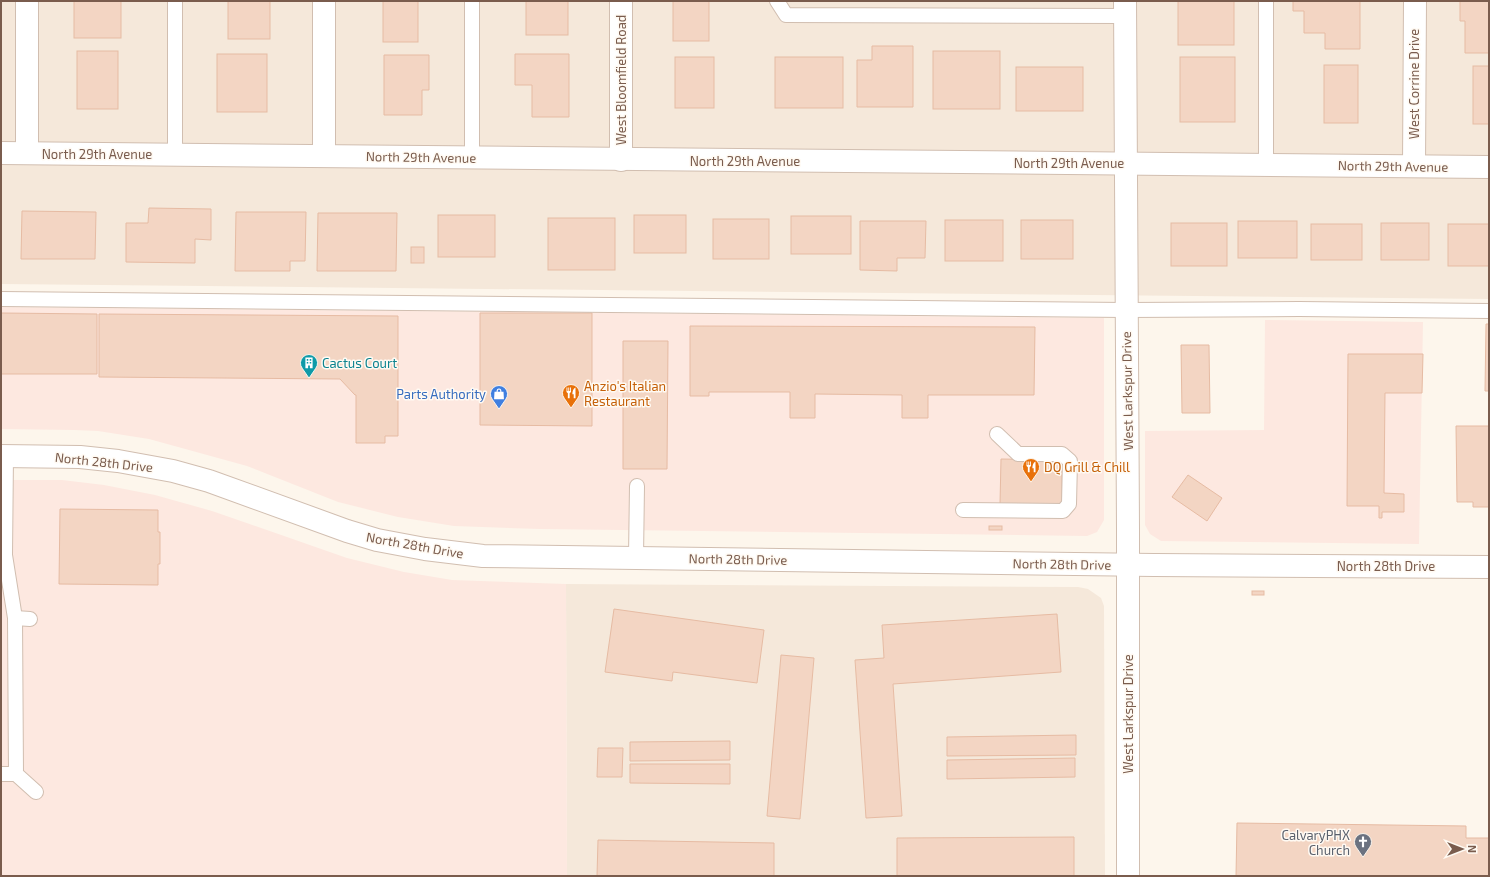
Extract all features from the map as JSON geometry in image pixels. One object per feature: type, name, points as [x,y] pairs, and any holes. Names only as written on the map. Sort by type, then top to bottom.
[{"type":"street","points":[[27,1],[27,153]]},
{"type":"street","points":[[324,1],[324,156]]},
{"type":"street","name":"West Bloomfield Road","points":[[621,1],[621,160]]},
{"type":"street","name":"West Corrine Drive","points":[[1414,166],[1415,1]]},
{"type":"street","name":"West Larkspur Drive","points":[[1125,8],[1128,876]]},
{"type":"street","name":"North 29th Avenue","points":[[1,153],[1489,167]]},
{"type":"street","name":"North 28th Drive","points":[[4,456],[80,457],[118,461],[173,471],[209,481],[377,540],[425,549],[483,556],[1128,565],[1489,567]]},
{"type":"lane","points":[[174,1],[174,154]]},
{"type":"lane","points":[[472,1],[472,158]]},
{"type":"lane","points":[[777,1],[786,14],[1125,8]]},
{"type":"lane","points":[[1266,1],[1266,165]]},
{"type":"lane","points":[[1,299],[1126,310],[1299,309],[1489,312]]},
{"type":"lane","points":[[964,510],[1062,511],[1069,504],[1070,461],[1062,454],[1018,454],[997,434]]},
{"type":"lane","points":[[4,456],[3,555],[15,618],[16,774]]},
{"type":"lane","points":[[636,558],[637,486]]},
{"type":"lane","points":[[15,618],[30,619]]},
{"type":"lane","points":[[1,774],[16,774],[36,792]]},
{"type":"shaded area","points":[[1,1],[1489,1],[1489,299],[1,284]]},
{"type":"shaded area","points":[[1,307],[1104,318],[1104,520],[1097,532],[1087,536],[540,529],[454,526],[398,517],[338,502],[247,466],[149,439],[98,431],[1,429]]},
{"type":"shaded area","points":[[1265,320],[1423,322],[1419,544],[1161,541],[1150,534],[1145,525],[1145,431],[1264,430]]},
{"type":"shaded area","points":[[1,480],[62,480],[104,485],[155,495],[212,511],[347,558],[404,572],[452,580],[566,584],[567,876],[1,876]]},
{"type":"shaded area","points":[[566,584],[1078,587],[1088,589],[1101,598],[1104,606],[1105,876],[567,876]]},
{"type":"building","points":[[74,1],[121,1],[121,38],[74,38]]},
{"type":"building","points":[[228,1],[270,1],[270,39],[228,39]]},
{"type":"building","points":[[383,1],[418,1],[418,42],[383,42]]},
{"type":"building","points":[[526,1],[568,1],[568,35],[526,35]]},
{"type":"building","points":[[673,1],[709,1],[709,41],[673,41]]},
{"type":"building","points":[[1178,1],[1234,1],[1234,45],[1178,45]]},
{"type":"building","points":[[1293,1],[1360,1],[1360,49],[1325,49],[1325,33],[1304,33],[1304,11],[1293,11]]},
{"type":"building","points":[[1460,1],[1489,1],[1489,53],[1465,53],[1465,21],[1460,21]]},
{"type":"building","points":[[872,46],[913,46],[913,107],[857,107],[857,60],[872,60]]},
{"type":"building","points":[[77,51],[118,51],[118,109],[77,109]]},
{"type":"building","points":[[933,51],[1000,51],[1000,109],[933,109]]},
{"type":"building","points":[[217,54],[267,54],[267,112],[217,112]]},
{"type":"building","points":[[515,54],[569,54],[569,117],[532,117],[532,85],[515,85]]},
{"type":"building","points":[[384,55],[429,55],[429,90],[422,90],[422,115],[384,115]]},
{"type":"building","points":[[675,57],[714,57],[714,108],[675,108]]},
{"type":"building","points":[[775,57],[843,57],[843,108],[775,108]]},
{"type":"building","points":[[1180,57],[1235,57],[1235,122],[1180,122]]},
{"type":"building","points":[[1324,65],[1358,65],[1358,123],[1324,123]]},
{"type":"building","points":[[1473,66],[1489,66],[1489,124],[1473,124]]},
{"type":"building","points":[[1016,67],[1083,67],[1083,111],[1016,111]]},
{"type":"building","points":[[149,208],[211,209],[211,240],[195,239],[195,263],[126,262],[126,223],[148,223]]},
{"type":"building","points":[[22,211],[96,212],[95,259],[21,259]]},
{"type":"building","points":[[236,212],[306,212],[305,261],[290,261],[290,271],[235,271]]},
{"type":"building","points":[[318,213],[397,213],[396,271],[317,271]]},
{"type":"building","points":[[438,215],[495,215],[495,257],[438,257]]},
{"type":"building","points":[[634,215],[686,215],[686,253],[634,253]]},
{"type":"building","points":[[791,216],[851,216],[851,254],[791,254]]},
{"type":"building","points":[[548,218],[615,218],[615,270],[548,270]]},
{"type":"building","points":[[713,219],[769,219],[769,259],[713,259]]},
{"type":"building","points":[[945,220],[1003,220],[1003,261],[945,261]]},
{"type":"building","points":[[1021,220],[1073,220],[1073,259],[1021,259]]},
{"type":"building","points":[[860,221],[926,221],[925,258],[897,258],[897,271],[860,270]]},
{"type":"building","points":[[1238,221],[1297,221],[1297,258],[1238,258]]},
{"type":"building","points":[[1171,223],[1227,223],[1227,266],[1171,266]]},
{"type":"building","points":[[1381,223],[1429,223],[1429,260],[1381,260]]},
{"type":"building","points":[[1311,224],[1362,224],[1362,260],[1311,260]]},
{"type":"building","points":[[1448,224],[1489,224],[1489,266],[1448,266]]},
{"type":"building","points":[[411,247],[424,247],[424,263],[411,263]]},
{"type":"building","points":[[1,313],[97,314],[97,374],[1,374]]},
{"type":"building","points":[[480,313],[592,313],[592,426],[480,425]]},
{"type":"building","name":"Cactus Court","points":[[99,314],[398,316],[398,436],[385,436],[385,443],[356,443],[356,395],[340,379],[99,377]]},
{"type":"building","points":[[1486,324],[1489,324],[1489,391],[1485,391]]},
{"type":"building","points":[[690,326],[1035,327],[1034,395],[928,395],[928,418],[902,418],[902,395],[815,394],[815,418],[790,418],[790,392],[709,392],[709,396],[690,396]]},
{"type":"building","points":[[623,341],[668,341],[667,469],[623,469]]},
{"type":"building","points":[[1181,345],[1209,345],[1210,413],[1182,413]]},
{"type":"building","points":[[1348,354],[1423,354],[1422,393],[1385,393],[1384,493],[1404,494],[1404,512],[1382,512],[1382,518],[1379,518],[1379,506],[1347,506]]},
{"type":"building","points":[[1456,426],[1489,426],[1489,507],[1473,507],[1473,502],[1457,502]]},
{"type":"building","name":"DQ Grill & Chill","points":[[1001,459],[1062,460],[1062,504],[1000,504]]},
{"type":"building","points":[[1188,475],[1222,498],[1207,521],[1172,497]]},
{"type":"building","points":[[60,509],[158,510],[160,564],[158,564],[158,585],[59,584]]},
{"type":"building","points":[[989,526],[1002,526],[1002,530],[989,530]]},
{"type":"building","points":[[1252,591],[1264,591],[1264,595],[1252,595]]},
{"type":"building","points":[[614,609],[764,630],[757,683],[673,672],[672,681],[605,672]]},
{"type":"building","points":[[1057,614],[1061,672],[893,684],[902,816],[866,818],[855,660],[884,658],[882,625]]},
{"type":"building","points":[[781,655],[814,658],[800,819],[767,816]]},
{"type":"building","points":[[1076,735],[1076,755],[947,756],[947,737]]},
{"type":"building","points":[[730,741],[730,760],[630,761],[630,742]]},
{"type":"building","points":[[598,748],[623,748],[622,777],[597,777]]},
{"type":"building","points":[[1075,758],[1075,777],[947,779],[947,760]]},
{"type":"building","points":[[630,764],[730,764],[730,784],[630,783]]},
{"type":"building","name":"CalvaryPHX Church","points":[[1237,823],[1466,826],[1466,838],[1489,838],[1489,876],[1236,876]]},
{"type":"building","points":[[1074,837],[1074,876],[897,876],[897,838]]},
{"type":"building","points":[[598,840],[774,843],[774,876],[597,876]]},
{"type":"place","name":"Cactus Court","points":[[309,378]]},
{"type":"place","name":"Anzio's Italian Restaurant","points":[[571,408]]},
{"type":"place","name":"Parts Authority","points":[[499,409]]},
{"type":"place","name":"DQ Grill & Chill","points":[[1031,482]]},
{"type":"place","name":"CalvaryPHX Church","points":[[1363,857]]}]
